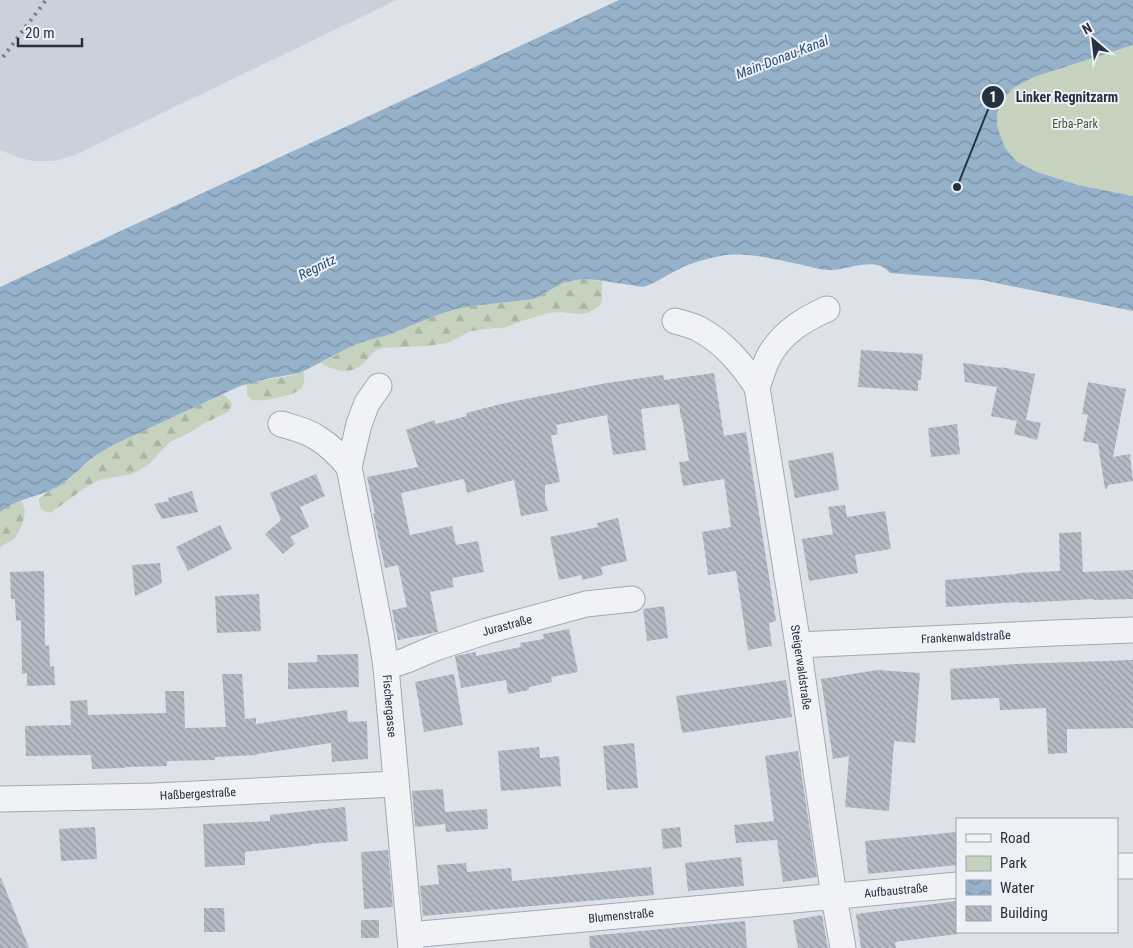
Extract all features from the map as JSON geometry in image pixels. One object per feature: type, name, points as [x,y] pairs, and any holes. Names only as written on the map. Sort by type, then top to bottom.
[{"type":"street","name":"Steigerwaldstraße","points":[[758,387],[771,352],[780,341],[789,331],[805,319],[827,309]]},
{"type":"street","name":"Steigerwaldstraße","points":[[674,321],[695,327],[711,336],[744,367],[758,387],[843,948]]},
{"type":"street","name":"Fischergasse","points":[[379,386],[367,403],[358,424],[349,467],[386,667],[410,941]]},
{"type":"street","points":[[281,424],[302,430],[320,439],[349,467]]},
{"type":"street","name":"Jurastraße","points":[[386,667],[487,631],[559,611],[586,604],[632,599]]},
{"type":"street","name":"Frankenwaldstraße","points":[[798,645],[1133,630]]},
{"type":"street","name":"Haßbergestraße","points":[[0,799],[154,796],[395,784]]},
{"type":"street","points":[[1118,866],[1133,866]]},
{"type":"street","name":"Aufbaustraße","points":[[834,897],[956,885]]},
{"type":"street","name":"Blumenstraße","points":[[410,941],[834,897]]},
{"type":"shaded area","points":[[0,0],[397,0],[75,155],[54,161],[33,161],[0,150]]},
{"type":"green space","name":"Erba-Park","points":[[1133,45],[1133,196],[1078,185],[1034,171],[1016,161],[1005,148],[997,126],[997,114],[1002,101],[1013,88],[1034,77]]},
{"type":"green space","points":[[581,279],[602,281],[602,301],[599,306],[588,313],[548,313],[506,327],[471,331],[448,343],[382,348],[374,352],[360,366],[345,371],[330,368],[321,363],[354,345],[385,336],[440,314],[460,308],[534,299],[563,283]]},
{"type":"green space","points":[[304,372],[302,388],[292,394],[278,398],[251,400],[247,394],[247,384]]},
{"type":"green space","points":[[223,394],[231,402],[232,406],[228,412],[170,442],[143,468],[132,474],[95,482],[52,512],[42,510],[39,499],[69,479],[98,454],[113,445]]},
{"type":"green space","points":[[22,501],[25,511],[22,526],[14,539],[0,547],[0,512],[8,506]]},
{"type":"water","points":[[619,0],[1133,0],[1133,45],[1034,77],[1013,88],[1002,101],[997,114],[997,126],[1005,148],[1016,161],[1034,171],[1078,185],[1133,196],[1133,311],[982,280],[890,273],[884,268],[870,264],[826,270],[751,255],[720,256],[693,263],[643,287],[581,279],[563,283],[534,299],[460,308],[440,314],[385,336],[354,345],[300,373],[240,386],[113,445],[93,458],[57,487],[13,504],[0,512],[0,287]]},
{"type":"building","points":[[861,350],[923,354],[918,391],[858,387]]},
{"type":"building","points":[[963,363],[1001,367],[1035,374],[1026,420],[1041,423],[1037,440],[1014,434],[1017,421],[991,416],[997,387],[965,382]]},
{"type":"building","points":[[714,373],[724,436],[746,432],[776,621],[769,623],[772,646],[748,650],[736,571],[708,575],[702,532],[731,527],[724,479],[683,486],[679,462],[689,461],[679,404],[641,409],[646,450],[613,455],[607,415],[556,425],[558,434],[551,436],[560,482],[545,485],[545,500],[548,511],[521,516],[514,480],[467,493],[464,479],[401,493],[410,535],[452,526],[456,545],[478,541],[484,572],[452,578],[454,587],[430,592],[438,632],[398,640],[392,610],[407,607],[398,565],[385,568],[367,477],[418,467],[406,430],[434,420],[436,424],[467,416],[466,413],[501,404],[607,383],[663,375],[664,380]]},
{"type":"building","points":[[1088,382],[1126,389],[1113,457],[1130,454],[1133,481],[1108,485],[1107,489],[1105,489],[1098,444],[1083,441],[1088,415],[1082,414]]},
{"type":"building","points":[[957,424],[960,454],[931,457],[928,428]]},
{"type":"building","points":[[833,452],[839,490],[795,498],[788,461]]},
{"type":"building","points":[[316,474],[325,496],[300,507],[309,527],[290,537],[295,544],[283,554],[265,534],[281,520],[270,493]]},
{"type":"building","points":[[192,491],[198,512],[162,519],[154,504],[169,501],[168,498]]},
{"type":"building","points":[[845,505],[847,517],[885,511],[891,549],[855,555],[858,573],[809,581],[802,539],[833,534],[828,507]]},
{"type":"building","points":[[618,518],[627,561],[601,567],[603,575],[582,580],[582,575],[559,580],[550,537],[598,527],[597,523]]},
{"type":"building","points":[[220,525],[232,549],[188,571],[176,547]]},
{"type":"building","points":[[1081,532],[1083,572],[1133,570],[1133,599],[1019,602],[946,607],[945,580],[1060,571],[1059,533]]},
{"type":"building","points":[[160,563],[162,583],[135,596],[132,565]]},
{"type":"building","points":[[44,571],[45,646],[49,645],[50,667],[54,666],[55,685],[27,686],[27,673],[22,674],[21,620],[16,621],[15,599],[11,599],[10,572]]},
{"type":"building","points":[[259,594],[261,631],[217,633],[215,596]]},
{"type":"building","points":[[664,606],[668,638],[647,641],[643,609]]},
{"type":"building","points":[[569,629],[578,672],[551,677],[552,682],[529,687],[529,690],[508,694],[506,680],[461,688],[455,656],[476,652],[476,656],[521,647],[520,643],[544,639],[543,634]]},
{"type":"building","points":[[358,654],[359,687],[288,689],[288,663],[317,662],[317,655]]},
{"type":"building","points":[[1133,660],[1133,728],[1067,729],[1067,753],[1048,754],[1046,708],[1000,710],[999,698],[951,700],[950,669],[1016,664]]},
{"type":"building","points":[[877,670],[920,673],[915,743],[894,741],[889,811],[845,807],[849,756],[833,759],[821,679]]},
{"type":"building","points":[[222,674],[242,674],[245,719],[256,718],[256,724],[347,710],[348,722],[367,721],[368,759],[332,762],[331,743],[257,755],[215,757],[215,760],[167,761],[167,766],[125,768],[92,769],[91,755],[26,756],[25,726],[71,725],[70,701],[87,700],[88,715],[166,713],[165,691],[184,691],[185,728],[226,727]]},
{"type":"building","points":[[454,674],[463,725],[424,732],[415,682]]},
{"type":"building","points":[[786,680],[792,717],[682,733],[676,696]]},
{"type":"building","points":[[634,743],[638,788],[607,790],[603,746]]},
{"type":"building","points":[[539,747],[540,758],[559,756],[561,786],[501,791],[498,751]]},
{"type":"building","points":[[798,751],[817,877],[783,882],[777,840],[736,843],[734,825],[774,821],[765,756]]},
{"type":"building","points":[[443,789],[445,812],[487,809],[488,829],[446,832],[445,824],[415,827],[412,791]]},
{"type":"building","points":[[345,807],[348,841],[245,852],[245,865],[205,867],[203,824],[270,821],[270,815]]},
{"type":"building","points":[[95,827],[97,859],[61,861],[59,829]]},
{"type":"building","points":[[680,827],[682,847],[663,849],[661,829]]},
{"type":"building","points":[[956,832],[956,865],[868,874],[865,841]]},
{"type":"building","points":[[388,850],[393,907],[364,909],[361,852]]},
{"type":"building","points":[[741,857],[744,886],[688,891],[685,863]]},
{"type":"building","points":[[466,863],[467,872],[511,868],[512,881],[651,867],[654,895],[423,916],[420,886],[439,884],[437,865]]},
{"type":"building","points":[[1,878],[29,948],[0,948]]},
{"type":"building","points":[[956,901],[957,934],[895,942],[896,948],[861,948],[856,914]]},
{"type":"building","points":[[204,908],[224,908],[225,932],[204,932]]},
{"type":"building","points":[[822,915],[828,948],[798,948],[793,920]]},
{"type":"building","points":[[361,920],[379,920],[379,938],[361,938]]},
{"type":"building","points":[[745,921],[747,948],[590,948],[589,936]]},
{"type":"railway","points":[[3,57],[46,0]]},
{"type":"place","name":"Linker Regnitzarm","points":[[957,187]]},
{"type":"water label","name":"Main-Donau-Kanal","points":[[782,57]]},
{"type":"water label","name":"Regnitz","points":[[317,267]]}]
